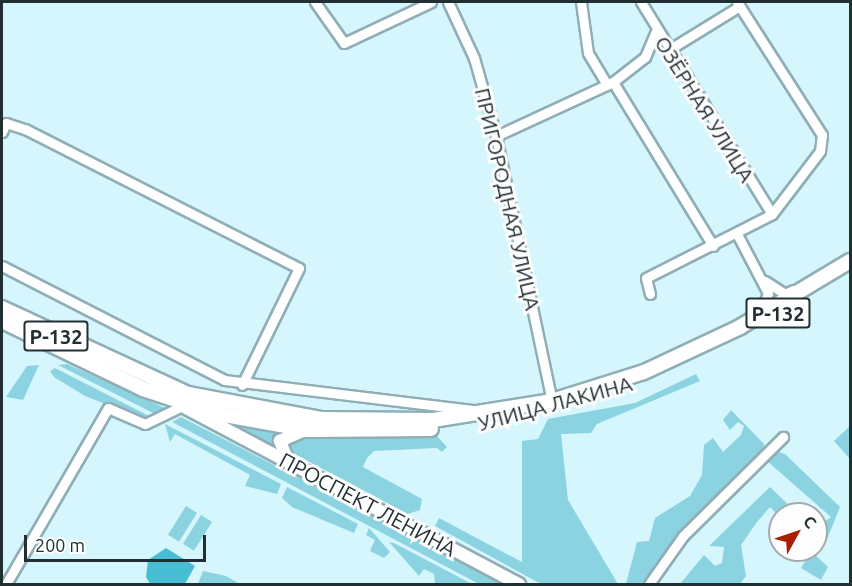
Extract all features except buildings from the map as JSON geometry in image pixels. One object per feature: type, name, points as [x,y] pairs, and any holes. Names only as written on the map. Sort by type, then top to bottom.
[{"type":"highway","name":"УЛИЦА ЛАКИНА","points":[[164,392],[236,406],[390,422],[516,408],[552,401],[644,372],[740,327],[850,261]]},
{"type":"highway","name":"УЛИЦА ЛАКИНА","points":[[164,392],[221,422],[307,430],[460,427],[632,384],[720,346],[850,269]]},
{"type":"highway","name":"Р-132","points":[[2,309],[164,392]]},
{"type":"highway","name":"Р-132","points":[[2,321],[164,392]]},
{"type":"main road","points":[[187,405],[236,406]]},
{"type":"main road","points":[[221,422],[236,406]]},
{"type":"main road","name":"ПРОСПЕКТ ЛЕНИНА","points":[[221,422],[291,464],[519,585]]},
{"type":"main road","points":[[291,464],[281,452],[280,441],[307,430]]},
{"type":"street","points":[[315,2],[344,43],[431,2]]},
{"type":"street","name":"ПРИГОРОДНАЯ УЛИЦА","points":[[448,2],[474,58],[496,136],[552,401]]},
{"type":"street","points":[[581,2],[588,53],[713,246]]},
{"type":"street","name":"ОЗЁРНАЯ УЛИЦА","points":[[641,2],[656,30],[772,214]]},
{"type":"street","points":[[650,294],[646,278],[737,234],[772,214],[806,175],[820,151],[822,135],[739,4],[670,49]]},
{"type":"street","points":[[496,136],[610,84],[645,57],[656,30]]},
{"type":"street","points":[[2,132],[6,123],[26,129],[299,268],[242,385]]},
{"type":"street","points":[[737,234],[763,279],[767,307],[740,327]]},
{"type":"street","points":[[2,266],[206,373],[242,385],[474,410],[516,408]]},
{"type":"street","points":[[763,279],[785,294],[818,280]]},
{"type":"street","points":[[6,585],[108,408],[145,424],[187,405]]},
{"type":"street","points":[[650,585],[683,536],[783,437]]},
{"type":"shaded area","points":[[67,364],[165,408],[163,412],[155,414],[58,365]]},
{"type":"shaded area","points":[[39,365],[23,400],[6,397],[27,366]]},
{"type":"shaded area","points":[[55,368],[151,417],[141,418],[85,396],[54,377],[50,371]]},
{"type":"shaded area","points":[[696,374],[700,381],[597,424],[591,433],[561,434],[568,500],[618,584],[541,584],[435,526],[439,518],[522,562],[522,441],[538,439],[548,419],[635,403]]},
{"type":"shaded area","points":[[731,410],[764,444],[764,452],[685,525],[646,584],[626,584],[637,542],[649,541],[655,518],[690,496],[702,475],[704,445],[713,438],[723,452],[741,435],[744,426],[738,422],[730,430],[723,420]]},
{"type":"shaded area","points":[[181,417],[502,584],[479,584],[172,422]]},
{"type":"shaded area","points":[[231,423],[278,431],[274,446]]},
{"type":"shaded area","points":[[165,424],[281,484],[277,494],[245,486],[250,475],[175,434],[170,442]]},
{"type":"shaded area","points":[[850,426],[850,459],[834,441]]},
{"type":"shaded area","points":[[299,436],[437,436],[447,447],[442,452],[437,448],[374,451],[367,458],[363,467],[422,499],[420,510],[408,514],[285,449],[285,440]]},
{"type":"shaded area","points":[[776,451],[785,454],[840,507],[828,537],[828,519],[831,517],[828,514],[828,502],[814,502],[767,461]]},
{"type":"shaded area","points":[[287,487],[358,524],[354,533],[292,507],[282,498]]},
{"type":"shaded area","points":[[770,487],[786,502],[768,502],[768,509],[741,545],[746,576],[740,584],[680,584],[704,555],[715,566],[722,563],[724,547],[709,546]]},
{"type":"shaded area","points":[[186,506],[197,513],[179,542],[168,535]]},
{"type":"shaded area","points":[[201,515],[212,522],[194,551],[183,544]]},
{"type":"shaded area","points":[[369,528],[390,552],[384,558],[370,551],[375,540],[366,535]]},
{"type":"shaded area","points":[[389,542],[472,584],[435,584],[434,574],[424,569],[419,576]]},
{"type":"shaded area","points":[[166,548],[195,566],[185,584],[150,584],[146,577],[148,560]]},
{"type":"shaded area","points":[[805,562],[823,562],[828,567],[821,580],[801,568]]},
{"type":"shaded area","points":[[203,571],[226,576],[240,584],[198,584]]}]
